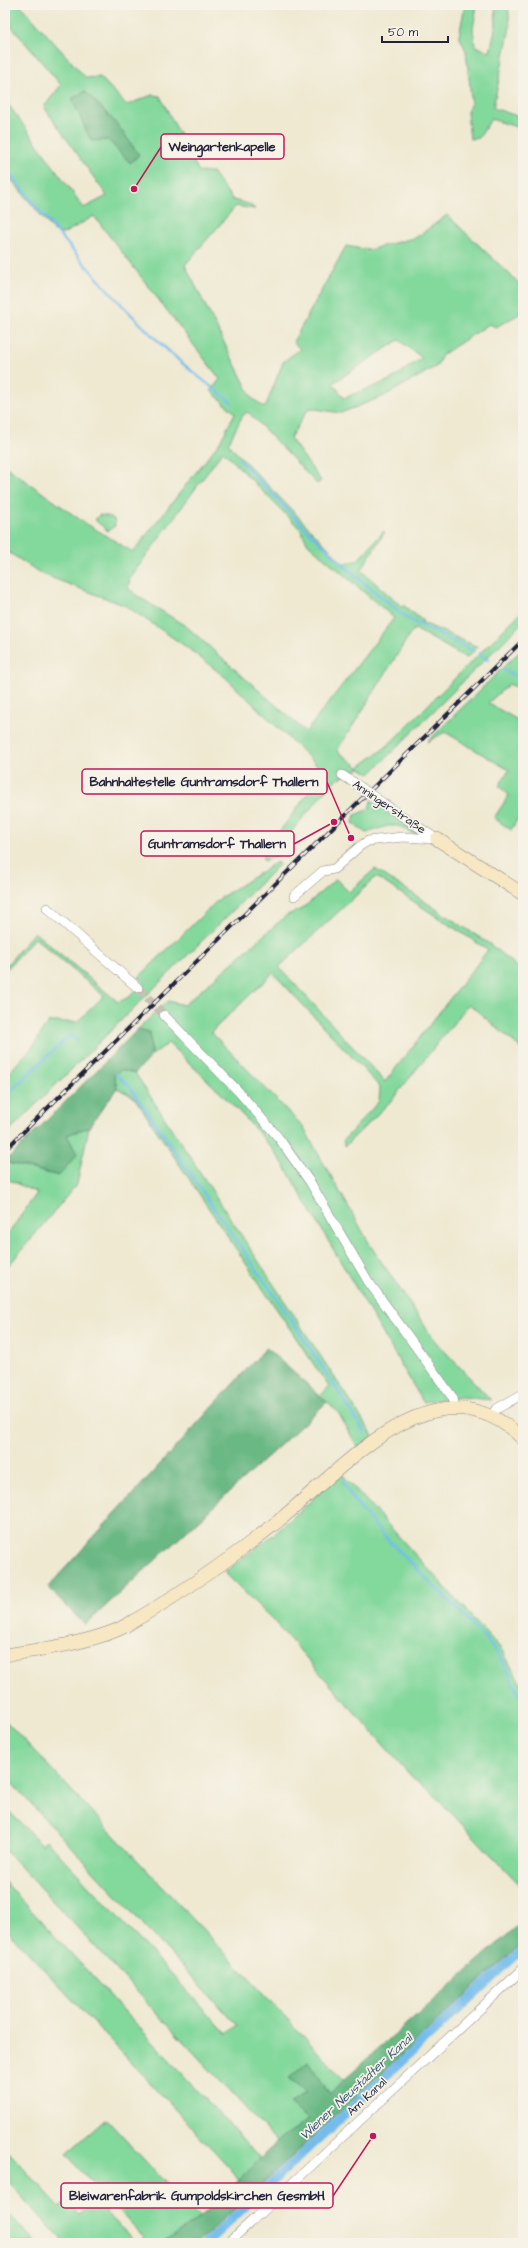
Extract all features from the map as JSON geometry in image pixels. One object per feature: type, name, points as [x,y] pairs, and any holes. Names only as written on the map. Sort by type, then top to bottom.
[{"type":"street","name":"Anningerstraße","points":[[342,775],[437,839],[523,894]]},
{"type":"street","name":"Anningerstraße","points":[[294,896],[323,871],[334,869],[360,846],[368,841],[402,837],[437,839]]},
{"type":"street","points":[[47,908],[138,988]]},
{"type":"street","points":[[164,1015],[238,1091],[278,1137],[310,1182],[368,1281],[453,1398],[455,1410]]},
{"type":"street","points":[[491,1415],[498,1408],[523,1394]]},
{"type":"street","points":[[5,1655],[86,1639],[123,1627],[216,1566],[273,1526],[346,1461],[381,1435],[407,1420],[439,1411],[469,1409],[491,1415],[512,1429],[523,1439]]},
{"type":"street","name":"Am Kanal","points":[[228,2243],[523,1969]]},
{"type":"green space","points":[[5,5],[20,5],[86,78],[100,77],[127,105],[152,95],[160,96],[199,172],[212,172],[233,200],[249,204],[255,209],[236,206],[185,265],[252,398],[265,408],[283,362],[300,349],[293,342],[346,246],[368,250],[417,237],[447,215],[523,287],[523,312],[496,327],[489,324],[442,355],[437,366],[384,396],[341,413],[309,408],[290,438],[321,481],[317,484],[248,412],[243,415],[228,444],[343,563],[357,561],[384,531],[361,570],[402,607],[403,605],[423,621],[421,622],[478,647],[466,658],[415,629],[412,631],[337,751],[359,767],[386,747],[523,610],[523,622],[370,774],[360,768],[334,781],[286,838],[278,855],[264,861],[262,855],[324,772],[225,677],[185,646],[126,606],[42,574],[5,550],[5,466],[82,521],[133,552],[220,442],[235,413],[211,391],[220,379],[94,216],[63,234],[53,230],[5,172],[5,100],[84,208],[107,196],[44,107],[61,85],[5,19]],"holes":[[[399,340],[422,358],[390,380],[344,398],[333,383]],[[223,451],[300,529],[308,544],[394,618],[306,732],[187,627],[136,595],[128,588],[130,578]]]},
{"type":"green space","points":[[465,5],[477,5],[473,29],[475,46],[490,52],[496,24],[495,5],[508,5],[510,27],[493,108],[523,118],[523,129],[491,119],[479,138],[470,139],[467,112],[471,103],[470,87],[466,51],[459,36]]},
{"type":"green space","points":[[85,91],[117,124],[139,155],[130,163],[108,140],[91,141],[72,99]]},
{"type":"green space","points":[[99,515],[114,519],[115,526],[108,531],[95,520]]},
{"type":"green space","points":[[523,648],[523,691],[509,684],[488,703],[523,723],[523,810],[511,830],[494,818],[509,795],[499,786],[509,770],[445,732],[427,742]]},
{"type":"green space","points":[[371,800],[420,833],[420,835],[400,827],[393,826],[366,833],[353,823],[355,815],[369,809]]},
{"type":"green space","points":[[277,862],[279,865],[5,1135],[5,1077],[33,1046],[48,1022],[77,1022],[104,996],[35,938],[5,971],[5,963],[7,965],[34,932],[118,1002],[129,997],[143,983],[139,977],[220,898]]},
{"type":"green space","points":[[375,869],[491,945],[523,972],[523,1050],[469,1004],[391,1101],[345,1146],[343,1141],[379,1101],[380,1087],[273,973],[211,1032],[303,1127],[372,1248],[435,1341],[491,1400],[463,1397],[423,1402],[282,1162],[242,1115],[213,1085],[168,1043],[151,1056],[150,1033],[138,1029],[168,1001],[184,1005],[287,915],[302,909],[336,879],[349,892]],"holes":[[[376,877],[488,950],[385,1082],[279,967]]]},
{"type":"green space","points":[[138,1029],[150,1032],[151,1056],[135,1073],[121,1070],[114,1075],[117,1088],[89,1127],[67,1135],[77,1154],[59,1176],[5,1162]]},
{"type":"green space","points":[[120,1069],[135,1073],[373,1436],[358,1448],[338,1412],[320,1396],[329,1387],[134,1097],[117,1088],[114,1075]]},
{"type":"green space","points":[[89,1127],[77,1184],[5,1270],[5,1238],[37,1193],[5,1178],[5,1162],[59,1176],[67,1135]]},
{"type":"green space","points":[[266,1348],[327,1402],[85,1625],[48,1587]]},
{"type":"green space","points":[[341,1473],[502,1650],[523,1688],[523,1888],[431,1792],[412,1777],[272,1619],[227,1575],[226,1571],[278,1531]]},
{"type":"green space","points":[[5,1720],[344,2079],[330,2094],[290,2079],[306,2092],[290,2103],[308,2120],[277,2142],[5,1850],[5,1807],[42,1845],[46,1840],[227,2034],[237,2025],[5,1776]]},
{"type":"green space","points":[[5,1882],[261,2159],[239,2181],[230,2168],[5,1928]]},
{"type":"green space","points":[[523,1921],[523,1942],[198,2243],[161,2243],[193,2223],[222,2198],[262,2156],[287,2134],[308,2120],[289,2103],[306,2092],[289,2078],[309,2062],[330,2094],[344,2079]]},
{"type":"green space","points":[[106,2119],[190,2209],[200,2217],[182,2233],[161,2243],[137,2243],[143,2237],[66,2154]]},
{"type":"green space","points":[[5,2148],[60,2207],[66,2202],[80,2215],[94,2201],[137,2243],[65,2243],[5,2179]]},
{"type":"green space","points":[[5,2210],[36,2243],[5,2243]]},
{"type":"waterway","points":[[5,168],[116,299],[183,364],[231,402]]},
{"type":"waterway","points":[[239,459],[306,529],[350,571],[408,619],[474,651]]},
{"type":"waterway","points":[[479,654],[488,660]]},
{"type":"waterway","points":[[502,669],[523,680]]},
{"type":"waterway","points":[[5,1096],[70,1035],[77,1040]]},
{"type":"waterway","points":[[116,1074],[130,1087],[295,1325],[366,1434]]},
{"type":"waterway","points":[[343,1481],[352,1498],[383,1535],[479,1631],[502,1659],[523,1703]]},
{"type":"waterway","name":"Wiener Neustädter Kanal","points":[[206,2243],[523,1949]]},
{"type":"tunnel","points":[[138,988],[164,1015]]},
{"type":"railway","points":[[5,1150],[523,640]]},
{"type":"place","name":"Weingartenkapelle","points":[[134,189]]},
{"type":"place","name":"Guntramsdorf Thallern","points":[[334,822]]},
{"type":"place","name":"Bahnhaltestelle Guntramsdorf Thallern","points":[[351,838]]},
{"type":"place","name":"Bleiwarenfabrik Gumpoldskirchen GesmbH","points":[[373,2136]]}]
